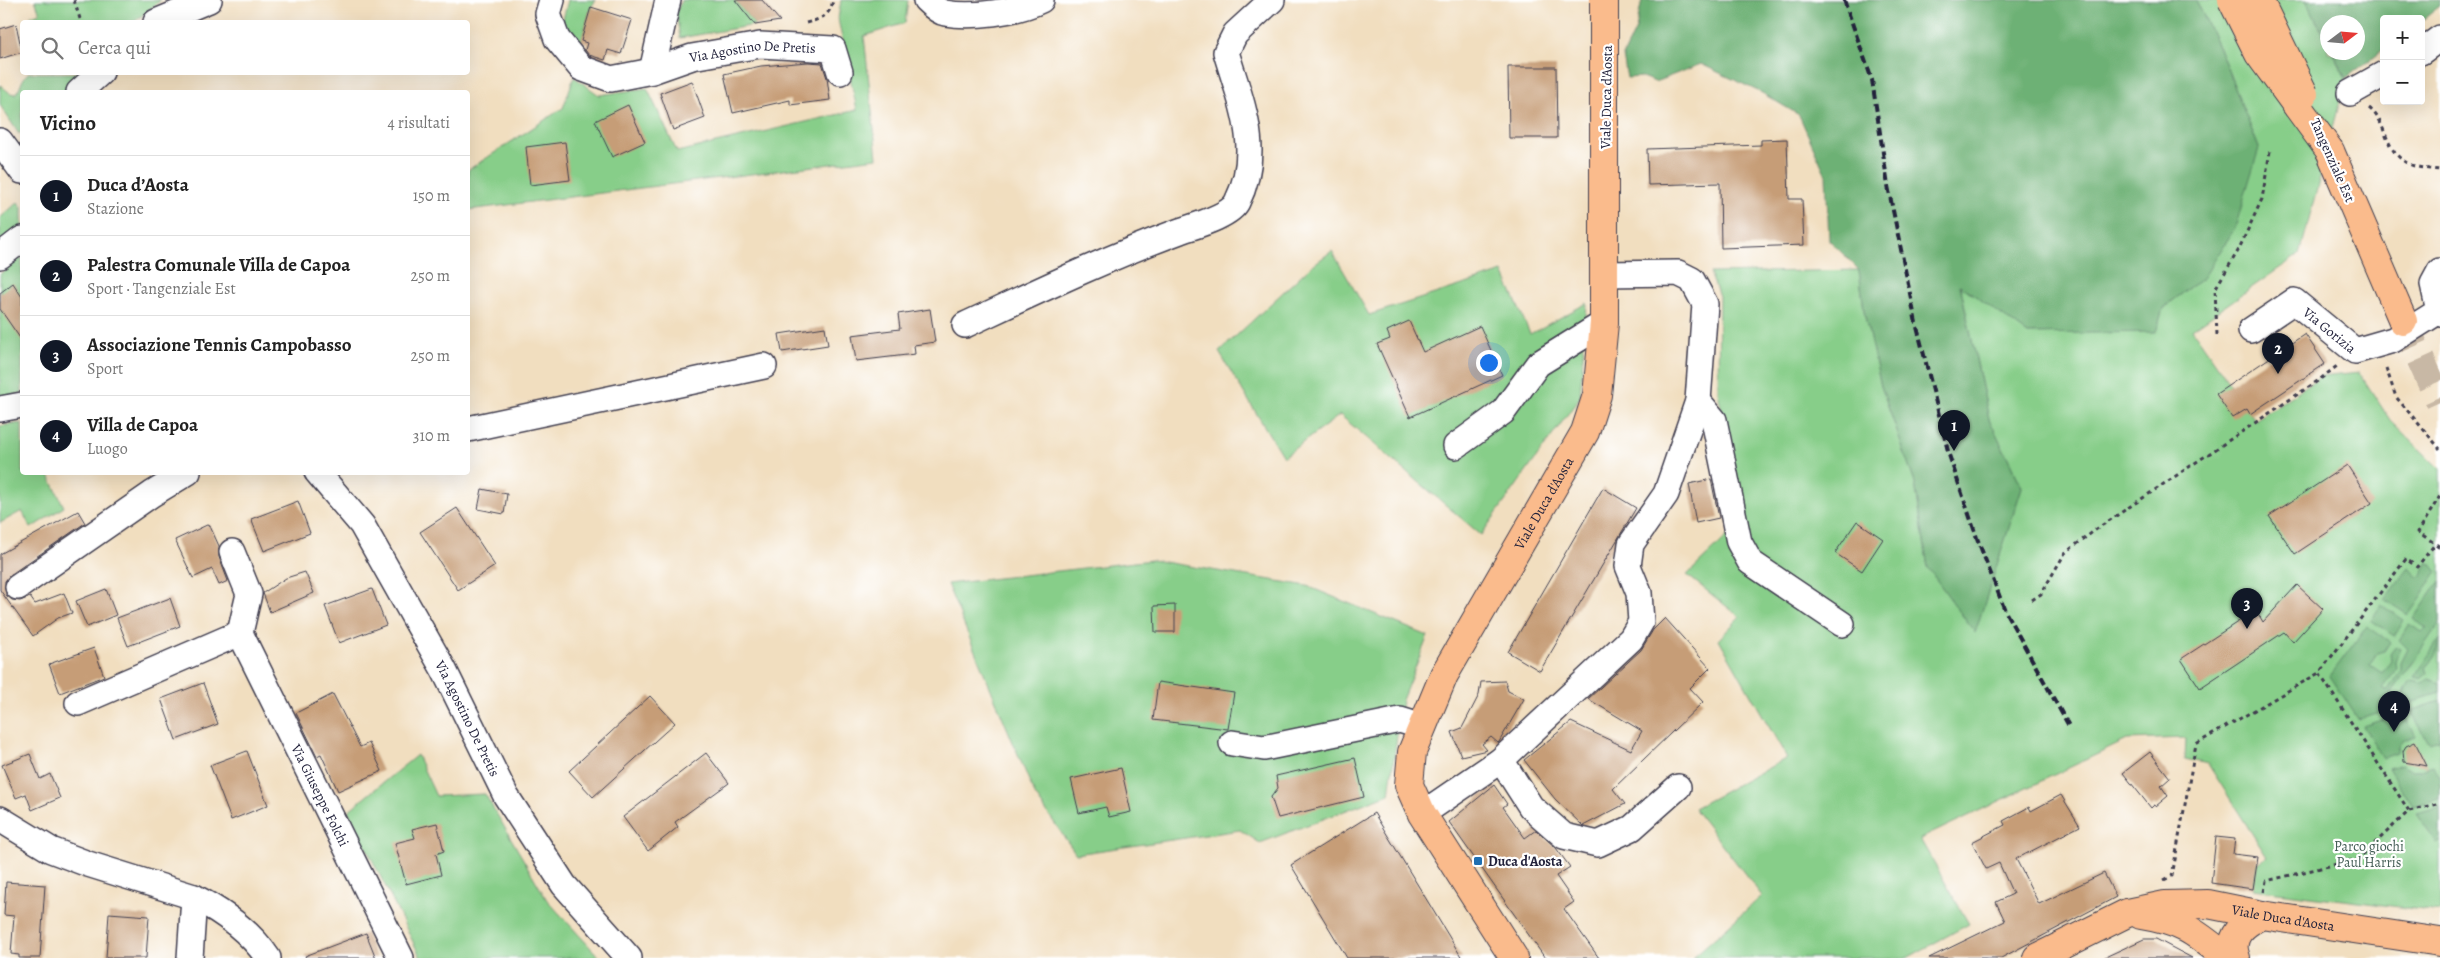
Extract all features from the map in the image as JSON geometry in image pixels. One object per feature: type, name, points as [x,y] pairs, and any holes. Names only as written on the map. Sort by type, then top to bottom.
[{"type":"main road","name":"Viale Duca d'Aosta","points":[[1514,958],[1422,814],[1409,785],[1412,752],[1444,675],[1585,432],[1597,395],[1604,323],[1606,38],[1604,0]]},
{"type":"main road","points":[[1606,38],[1614,0]]},
{"type":"main road","points":[[2232,0],[2259,54],[2330,151]]},
{"type":"main road","name":"Tangenziale Est","points":[[2260,0],[2330,151],[2403,321]]},
{"type":"main road","points":[[2276,0],[2293,38],[2330,151]]},
{"type":"main road","name":"Viale Duca d'Aosta","points":[[2037,958],[2127,913],[2165,905],[2208,904],[2262,915],[2440,942]]},
{"type":"main road","points":[[2127,913],[2164,919],[2195,931],[2227,958]]},
{"type":"main road","points":[[2236,958],[2234,944],[2240,928],[2246,922],[2262,915]]},
{"type":"street","points":[[158,20],[182,0]]},
{"type":"street","points":[[159,20],[209,0]]},
{"type":"street","name":"Via Agostino De Pretis","points":[[552,0],[548,14],[557,39],[581,68],[611,79],[652,71],[692,58],[760,45],[833,49],[840,72]]},
{"type":"street","points":[[652,71],[668,0]]},
{"type":"street","points":[[926,0],[944,13],[974,14],[1006,11],[1041,0]]},
{"type":"street","points":[[965,325],[1146,244],[1212,220],[1236,204],[1249,166],[1248,121],[1226,52],[1235,34],[1272,0]]},
{"type":"street","points":[[2425,49],[2440,38]]},
{"type":"street","points":[[82,90],[98,75]]},
{"type":"street","points":[[2352,92],[2380,76]]},
{"type":"street","points":[[0,141],[20,164]]},
{"type":"street","points":[[0,256],[20,241]]},
{"type":"street","name":"Via Gorizia","points":[[2251,330],[2294,301],[2355,351],[2393,340],[2439,312],[2434,284],[2440,271]]},
{"type":"street","points":[[1422,814],[1501,760],[1631,639],[1641,622],[1639,593],[1628,566],[1631,544],[1666,494],[1698,401],[1704,304],[1692,280],[1678,273],[1604,274]]},
{"type":"street","points":[[1456,446],[1503,412],[1538,364],[1604,323]]},
{"type":"street","points":[[470,429],[764,366]]},
{"type":"street","points":[[1698,401],[1714,420],[1739,542],[1750,562],[1842,624]]},
{"type":"street","points":[[0,409],[20,405]]},
{"type":"street","points":[[18,588],[152,494],[183,475]]},
{"type":"street","name":"Via Agostino De Pretis","points":[[320,475],[362,525],[444,670],[506,796],[564,885],[630,958]]},
{"type":"street","points":[[78,703],[240,633],[249,594],[232,552]]},
{"type":"street","name":"Via Giuseppe Folchi","points":[[240,633],[401,958]]},
{"type":"street","points":[[1232,743],[1264,748],[1400,720],[1423,727]]},
{"type":"street","points":[[1501,760],[1532,807],[1564,836],[1598,844],[1632,828],[1678,787]]},
{"type":"street","points":[[0,819],[51,850],[88,864],[194,897],[240,926],[259,944],[268,958]]},
{"type":"street","points":[[190,958],[194,897]]},
{"type":"path","points":[[74,0],[80,20]]},
{"type":"path","points":[[2352,92],[2375,112],[2390,148],[2409,164],[2440,170]]},
{"type":"path","points":[[2217,335],[2215,289],[2238,251],[2262,199],[2270,151]]},
{"type":"path","points":[[2032,600],[2041,594],[2065,554],[2098,528],[2319,380],[2355,351]]},
{"type":"path","points":[[2386,368],[2396,397],[2440,449]]},
{"type":"path","points":[[2440,496],[2418,532],[2440,547]]},
{"type":"path","points":[[2157,884],[2172,876],[2196,744],[2318,674],[2406,559],[2417,567],[2435,544]]},
{"type":"path","points":[[2318,674],[2409,811]]},
{"type":"path","points":[[2262,915],[2266,881],[2358,859],[2409,811],[2440,803]]},
{"type":"green space","points":[[35,0],[161,0],[136,20],[33,20],[31,16],[40,13]]},
{"type":"green space","points":[[568,0],[596,0],[591,7],[578,52],[562,23]]},
{"type":"green space","points":[[682,0],[735,0],[755,25],[680,38],[676,12]]},
{"type":"green space","points":[[841,0],[908,0],[905,23],[864,36],[877,158],[470,210],[470,169],[563,108],[574,77],[599,95],[647,88],[677,152],[857,110],[838,19]]},
{"type":"green space","points":[[1642,0],[2196,0],[2219,48],[2259,148],[2235,228],[2204,277],[2163,308],[2156,332],[2028,334],[1960,285],[1989,419],[2022,487],[1975,633],[1928,568],[1915,483],[1881,386],[1865,317],[1859,270],[1829,240],[1826,175],[1799,115],[1762,93],[1701,64],[1655,82],[1642,77],[1627,78],[1623,56],[1636,29]]},
{"type":"green space","name":"Parco giochi Paul Harris","points":[[2196,0],[2306,0],[2320,28],[2320,60],[2337,60],[2346,78],[2300,254],[2192,329],[2255,420],[2321,376],[2359,372],[2390,420],[2440,469],[2440,912],[2253,889],[2257,863],[2267,857],[2208,764],[2185,759],[2186,738],[2127,740],[1920,839],[1969,924],[1907,958],[1692,958],[1762,896],[1694,808],[1787,758],[1719,639],[1740,617],[1687,575],[1744,520],[1718,392],[1719,296],[1710,273],[1859,270],[1865,317],[1881,386],[1915,483],[1928,568],[1975,632],[2022,487],[1989,419],[1960,284],[2028,334],[2156,331],[2163,308],[2204,277],[2259,148],[2219,48]]},
{"type":"green space","points":[[2306,0],[2440,0],[2440,6],[2425,18],[2425,15],[2380,15],[2380,52],[2346,78],[2337,60],[2365,60],[2365,15],[2320,15],[2320,28]]},
{"type":"green space","points":[[27,75],[86,75],[68,90],[20,90],[19,134],[0,105],[0,85],[10,93],[16,94]]},
{"type":"green space","points":[[18,202],[20,204],[20,228],[0,245],[0,218]]},
{"type":"green space","points":[[1332,251],[1369,315],[1503,272],[1530,334],[1587,303],[1580,397],[1481,535],[1340,415],[1283,457],[1219,352],[1310,267]]},
{"type":"green space","points":[[20,258],[20,393],[0,398],[0,274]]},
{"type":"green space","points":[[20,423],[20,475],[49,475],[64,507],[31,528],[22,511],[0,523],[0,426]]},
{"type":"green space","points":[[1152,560],[1307,586],[1428,636],[1402,700],[1389,794],[1260,843],[1240,830],[1076,854],[1035,795],[947,584]]},
{"type":"green space","points":[[2429,562],[2437,572],[2408,615],[2385,600],[2409,568],[2420,578]]},
{"type":"green space","points":[[2440,581],[2440,622],[2391,694],[2399,706],[2358,719],[2330,676],[2367,626],[2390,642],[2384,651],[2378,653],[2370,665],[2382,673],[2391,660],[2390,654],[2396,646],[2401,649],[2395,662],[2396,669],[2383,689],[2388,692],[2401,670],[2401,663],[2408,649],[2399,640],[2410,624],[2422,632],[2426,628],[2414,619]]},
{"type":"green space","points":[[2381,605],[2404,620],[2394,636],[2371,620]]},
{"type":"green space","points":[[2440,638],[2437,654],[2426,667],[2428,673],[2421,679],[2414,677]]},
{"type":"green space","points":[[2429,679],[2440,683],[2440,693],[2407,703],[2402,695],[2411,681],[2422,683]]},
{"type":"green space","points":[[2440,701],[2440,740],[2429,743],[2411,711]]},
{"type":"green space","points":[[2403,713],[2416,736],[2400,743],[2397,753],[2383,758],[2363,726]]},
{"type":"green space","points":[[417,755],[436,796],[485,794],[547,900],[600,958],[421,958],[348,811]]},
{"type":"green space","points":[[2402,764],[2413,770],[2432,765],[2440,779],[2440,799],[2413,806],[2388,768]]},
{"type":"green space","points":[[2440,807],[2440,842],[2436,843],[2416,813]]},
{"type":"building","points":[[735,0],[762,0],[780,21],[755,25]]},
{"type":"building","points":[[591,7],[632,20],[621,54],[608,50],[605,60],[589,55],[585,50],[587,43],[581,41]]},
{"type":"building","points":[[16,24],[20,53],[0,59],[0,29]]},
{"type":"building","points":[[808,62],[822,63],[827,78],[830,100],[790,105],[790,100],[733,113],[724,74],[761,66]]},
{"type":"building","points":[[1508,67],[1556,67],[1557,138],[1509,138]]},
{"type":"building","points":[[692,81],[705,118],[673,130],[660,93]]},
{"type":"building","points":[[628,105],[645,142],[612,157],[595,121]]},
{"type":"building","points":[[1787,139],[1789,199],[1802,199],[1804,245],[1721,248],[1720,183],[1648,185],[1647,149],[1761,145],[1761,140]]},
{"type":"building","points":[[565,142],[570,180],[530,185],[526,147]]},
{"type":"building","points":[[13,283],[20,294],[20,338],[0,309],[0,293]]},
{"type":"building","points":[[930,309],[935,342],[914,345],[915,354],[856,361],[852,335],[900,329],[898,314]]},
{"type":"building","points":[[1409,321],[1423,352],[1480,326],[1502,375],[1410,417],[1377,344],[1390,339],[1387,331]]},
{"type":"building","points":[[825,327],[828,345],[782,352],[779,334]]},
{"type":"building","points":[[2305,334],[2325,364],[2250,414],[2247,409],[2232,418],[2216,394]]},
{"type":"building","points":[[2347,465],[2372,503],[2295,554],[2269,516]]},
{"type":"building","points":[[1711,479],[1719,518],[1696,523],[1689,484]]},
{"type":"building","points":[[1603,488],[1636,508],[1540,671],[1508,652]]},
{"type":"building","points":[[482,489],[507,494],[504,514],[478,509]]},
{"type":"building","points":[[298,501],[310,533],[264,551],[251,519]]},
{"type":"building","points":[[457,508],[495,566],[458,590],[420,532]]},
{"type":"building","points":[[78,511],[85,523],[10,575],[5,581],[6,595],[12,600],[20,601],[30,597],[35,604],[64,593],[72,613],[58,618],[33,636],[0,590],[0,554]]},
{"type":"building","points":[[1857,521],[1883,539],[1862,571],[1835,553]]},
{"type":"building","points":[[209,524],[219,546],[219,557],[228,581],[219,585],[212,569],[193,578],[175,540]]},
{"type":"building","points":[[305,572],[314,593],[270,612],[263,593],[286,578]]},
{"type":"building","points":[[2297,585],[2323,609],[2293,642],[2284,632],[2200,688],[2181,659],[2256,610],[2263,622]]},
{"type":"building","points":[[106,589],[116,615],[87,627],[76,601]]},
{"type":"building","points":[[372,589],[386,625],[339,643],[325,606]]},
{"type":"building","points":[[170,598],[180,626],[128,646],[117,618]]},
{"type":"building","points":[[1175,605],[1175,632],[1155,632],[1154,606]]},
{"type":"building","points":[[1665,618],[1710,668],[1690,688],[1703,702],[1613,789],[1625,804],[1583,826],[1555,799],[1524,760],[1571,722],[1631,750],[1642,731],[1588,699],[1641,650],[1653,630]]},
{"type":"building","points":[[94,648],[104,676],[60,693],[49,664]]},
{"type":"building","points":[[1505,681],[1508,691],[1524,699],[1499,742],[1491,737],[1482,744],[1487,750],[1461,756],[1452,732],[1462,728],[1479,695],[1481,682]]},
{"type":"building","points":[[1158,682],[1234,693],[1228,729],[1153,720]]},
{"type":"building","points":[[203,683],[218,724],[176,740],[161,699]]},
{"type":"building","points":[[333,694],[360,747],[369,743],[382,771],[338,791],[321,754],[317,756],[296,713]]},
{"type":"building","points":[[650,696],[675,723],[593,797],[569,771]]},
{"type":"building","points":[[2415,742],[2427,766],[2404,762],[2403,751],[2406,746]]},
{"type":"building","points":[[247,751],[268,805],[231,820],[210,765]]},
{"type":"building","points":[[2150,752],[2170,778],[2161,786],[2168,796],[2151,808],[2123,773]]},
{"type":"building","points":[[706,753],[729,783],[675,822],[678,827],[648,851],[623,817]]},
{"type":"building","points":[[30,754],[40,779],[50,774],[60,798],[32,810],[26,794],[16,798],[2,765]]},
{"type":"building","points":[[1355,758],[1364,797],[1278,818],[1271,797],[1278,788],[1276,776]]},
{"type":"building","points":[[1121,768],[1131,812],[1109,817],[1106,807],[1079,813],[1071,779]]},
{"type":"building","points":[[1494,785],[1507,804],[1503,807],[1525,838],[1536,830],[1556,848],[1570,867],[1556,876],[1574,902],[1564,909],[1599,958],[1545,958],[1449,822]]},
{"type":"building","points":[[2061,795],[2080,826],[2016,859],[2039,904],[2104,873],[2116,897],[2001,958],[1929,958],[2005,921],[1996,902],[2013,894],[1999,863],[1986,869],[1972,842],[2005,825],[2003,821],[2029,807],[2031,811]]},
{"type":"building","points":[[1374,813],[1462,958],[1347,958],[1291,865]]},
{"type":"building","points":[[437,823],[444,851],[436,854],[441,875],[406,884],[395,843],[415,838],[412,829]]},
{"type":"building","points":[[2216,837],[2235,839],[2233,854],[2258,857],[2253,889],[2211,883]]},
{"type":"building","points":[[6,882],[45,885],[40,958],[19,958],[19,955],[11,954],[14,916],[4,915]]},
{"type":"building","points":[[109,913],[149,916],[146,958],[106,958]]},
{"type":"building","points":[[366,933],[376,958],[306,958],[305,956]]},
{"type":"building","points":[[2144,939],[2156,939],[2192,958],[2103,958]]},
{"type":"tunnel","points":[[2403,321],[2440,402]]},
{"type":"railway","points":[[1844,0],[1872,80],[1888,186],[1916,323],[1949,455],[1977,538],[2006,613],[2069,726]]},
{"type":"place","name":"Palestra Comunale Villa de Capoa","points":[[2278,374]]},
{"type":"place","name":"Duca d’Aosta","points":[[1954,451]]},
{"type":"place","name":"Associazione Tennis Campobasso","points":[[2247,629]]},
{"type":"place","name":"Villa de Capoa","points":[[2394,732]]},
{"type":"place","name":"Duca d'Aosta","points":[[1478,861]]}]
